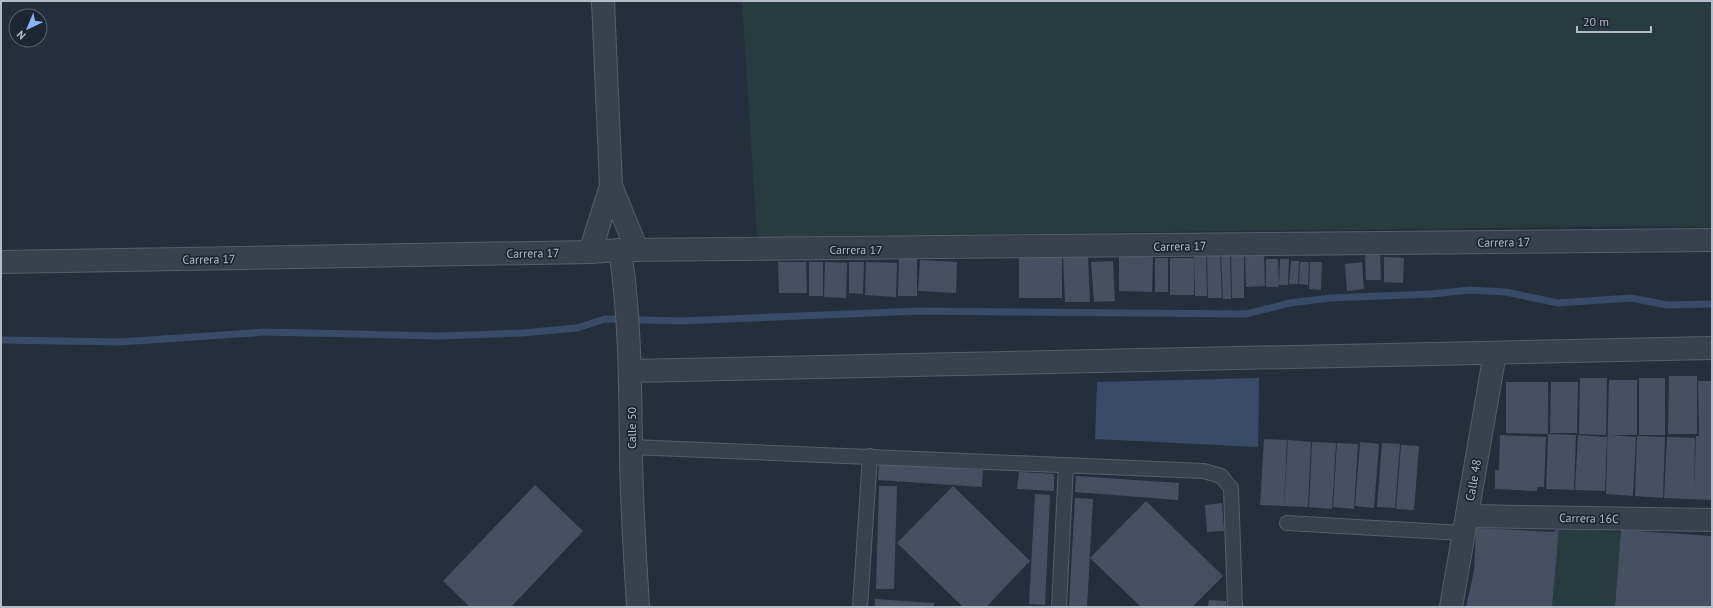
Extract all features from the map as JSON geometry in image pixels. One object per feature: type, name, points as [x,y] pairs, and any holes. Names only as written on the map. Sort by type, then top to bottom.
[{"type":"street","points":[[590,252],[611,186],[603,1]]},
{"type":"street","name":"Calle 50","points":[[611,186],[628,250],[627,291],[631,371],[631,447],[638,607]]},
{"type":"street","name":"Carrera 17","points":[[1,262],[590,252],[628,250],[1712,240]]},
{"type":"street","points":[[631,371],[1712,348]]},
{"type":"street","name":"Calle 48","points":[[1450,607],[1495,353]]},
{"type":"street","name":"Carrera 16C","points":[[1465,524],[1712,520]]},
{"type":"lane","points":[[631,447],[1204,471],[1222,476],[1231,488],[1235,607]]},
{"type":"lane","points":[[860,607],[870,456]]},
{"type":"lane","points":[[1059,607],[1066,465]]},
{"type":"lane","points":[[1287,523],[1465,524]]},
{"type":"green space","points":[[742,1],[1712,1],[1712,227],[1639,226],[757,237]]},
{"type":"green space","points":[[1559,528],[1621,532],[1615,607],[1552,607]]},
{"type":"water","points":[[1259,378],[1258,447],[1095,439],[1097,382]]},
{"type":"building","points":[[1365,252],[1380,252],[1381,280],[1366,280]]},
{"type":"building","points":[[1119,253],[1153,254],[1152,292],[1119,291]]},
{"type":"building","points":[[1231,253],[1244,253],[1244,298],[1232,298]]},
{"type":"building","points":[[1207,254],[1220,254],[1222,298],[1208,298]]},
{"type":"building","points":[[1221,254],[1230,254],[1231,299],[1223,299]]},
{"type":"building","points":[[1264,254],[1265,286],[1246,287],[1245,255]]},
{"type":"building","points":[[1194,255],[1206,255],[1207,296],[1195,296]]},
{"type":"building","points":[[1019,256],[1062,257],[1062,298],[1019,298]]},
{"type":"building","points":[[1063,257],[1088,257],[1090,302],[1065,302]]},
{"type":"building","points":[[1384,257],[1404,258],[1403,283],[1384,282]]},
{"type":"building","points":[[899,258],[917,258],[917,296],[898,296]]},
{"type":"building","points":[[1155,258],[1168,258],[1168,292],[1155,292]]},
{"type":"building","points":[[1170,258],[1194,258],[1194,295],[1170,295]]},
{"type":"building","points":[[1266,259],[1278,259],[1279,287],[1266,287]]},
{"type":"building","points":[[1280,259],[1289,259],[1288,285],[1279,285]]},
{"type":"building","points":[[920,260],[957,262],[956,293],[918,291]]},
{"type":"building","points":[[1113,261],[1115,301],[1094,302],[1091,262]]},
{"type":"building","points":[[1291,261],[1299,261],[1298,284],[1289,284]]},
{"type":"building","points":[[778,262],[806,262],[807,293],[779,293]]},
{"type":"building","points":[[809,262],[823,262],[823,296],[809,296]]},
{"type":"building","points":[[825,262],[847,263],[846,298],[824,297]]},
{"type":"building","points":[[849,262],[864,262],[863,294],[849,293]]},
{"type":"building","points":[[866,262],[897,263],[896,297],[865,295]]},
{"type":"building","points":[[1300,262],[1309,262],[1308,285],[1299,284]]},
{"type":"building","points":[[1310,262],[1322,262],[1321,290],[1309,289]]},
{"type":"building","points":[[1362,262],[1364,289],[1347,291],[1345,264]]},
{"type":"building","points":[[1669,376],[1697,376],[1697,434],[1668,434]]},
{"type":"building","points":[[1580,378],[1607,378],[1606,435],[1579,434]]},
{"type":"building","points":[[1639,378],[1665,378],[1665,435],[1639,435]]},
{"type":"building","points":[[1609,380],[1637,380],[1637,435],[1611,435],[1636,437],[1633,496],[1606,494]]},
{"type":"building","points":[[1698,381],[1712,381],[1712,500],[1664,498],[1667,437],[1695,438],[1694,497],[1696,436],[1699,436]]},
{"type":"building","points":[[1506,382],[1548,382],[1548,434],[1506,433]]},
{"type":"building","points":[[1551,382],[1578,382],[1577,433],[1550,433]]},
{"type":"building","points":[[1548,434],[1576,435],[1574,490],[1546,489]]},
{"type":"building","points":[[1500,435],[1546,437],[1544,487],[1537,487],[1537,491],[1495,489],[1495,470],[1499,470]]},
{"type":"building","points":[[1578,435],[1607,437],[1605,491],[1575,490]]},
{"type":"building","points":[[1637,436],[1665,437],[1663,498],[1635,496]]},
{"type":"building","points":[[1264,439],[1287,440],[1284,506],[1260,505]]},
{"type":"building","points":[[1288,440],[1311,442],[1308,507],[1284,506]]},
{"type":"building","points":[[1312,442],[1336,443],[1332,509],[1309,507]]},
{"type":"building","points":[[1360,442],[1379,444],[1374,508],[1355,506]]},
{"type":"building","points":[[1337,443],[1358,444],[1354,509],[1333,507]]},
{"type":"building","points":[[1382,443],[1400,444],[1395,508],[1377,507]]},
{"type":"building","points":[[1401,445],[1419,446],[1414,510],[1396,509]]},
{"type":"building","points":[[879,463],[983,470],[982,487],[878,480]]},
{"type":"building","points":[[1019,472],[1054,474],[1054,491],[1017,489]]},
{"type":"building","points":[[1076,476],[1179,483],[1178,500],[1075,492]]},
{"type":"building","points":[[535,485],[583,531],[511,607],[470,607],[443,581]]},
{"type":"building","points":[[879,486],[897,486],[894,589],[876,589]]},
{"type":"building","points":[[953,486],[1030,561],[986,607],[963,607],[897,543]]},
{"type":"building","points":[[1035,494],[1050,495],[1045,605],[1029,604]]},
{"type":"building","points":[[1075,498],[1093,499],[1087,607],[1069,607]]},
{"type":"building","points":[[1146,501],[1223,576],[1192,607],[1141,607],[1090,558]]},
{"type":"building","points":[[1222,503],[1224,531],[1207,532],[1205,505]]},
{"type":"building","points":[[1476,528],[1554,532],[1559,528],[1552,607],[1466,607],[1474,571]]},
{"type":"building","points":[[1621,530],[1712,536],[1712,607],[1615,607]]},
{"type":"building","points":[[875,599],[934,603],[934,607],[875,607]]},
{"type":"building","points":[[1209,600],[1226,601],[1226,607],[1208,607]]},
{"type":"waterway","points":[[1,340],[120,342],[266,332],[439,336],[522,333],[577,328],[605,319],[681,321],[918,311],[1246,314],[1290,303],[1330,298],[1432,294],[1470,290],[1506,292],[1558,303],[1631,298],[1667,305],[1712,304]]}]
